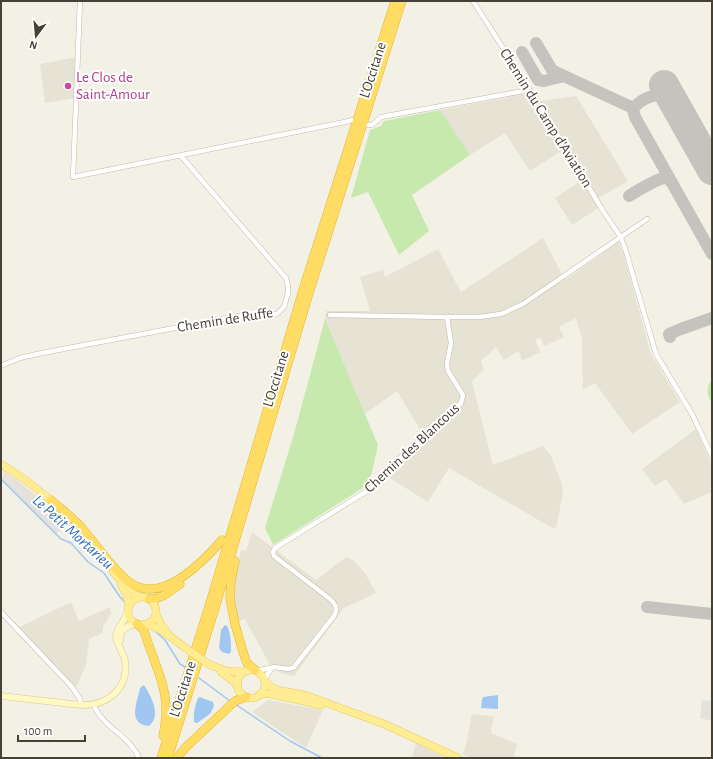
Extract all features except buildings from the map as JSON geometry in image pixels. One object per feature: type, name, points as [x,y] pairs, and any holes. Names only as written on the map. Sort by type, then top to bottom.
[{"type":"highway","name":"L'Occitane","points":[[160,758],[210,604],[303,290],[395,1]]},
{"type":"highway","name":"L'Occitane","points":[[168,758],[216,605],[312,285],[402,1]]},
{"type":"highway","points":[[149,599],[154,600],[160,598],[208,560],[222,540],[255,450]]},
{"type":"highway","points":[[256,671],[247,662],[244,655],[233,615],[230,591],[235,558],[258,467]]},
{"type":"highway","points":[[51,500],[80,526],[120,574],[129,582],[140,587],[152,589],[167,586],[206,558],[222,540]]},
{"type":"highway","points":[[141,624],[165,692],[166,719],[156,758]]},
{"type":"highway","points":[[177,758],[185,748],[235,701],[246,697]]},
{"type":"main road","points":[[1,464],[28,480],[51,500],[132,593],[149,599],[155,605],[160,623],[171,637]]},
{"type":"main road","points":[[114,573],[126,594],[131,619],[141,624],[152,626],[171,637],[238,684]]},
{"type":"main road","points":[[1,696],[81,705],[94,705],[101,703],[120,688],[124,679],[126,670],[125,661],[116,640],[117,631],[126,618],[129,609],[136,599],[140,597]]},
{"type":"main road","points":[[121,649],[120,637],[122,632],[128,626],[141,624],[152,620],[156,613]]},
{"type":"main road","points":[[210,665],[227,671],[256,671],[264,677],[265,681],[271,688],[305,695],[384,724],[458,758]]},
{"type":"main road","points":[[244,672],[240,676],[238,684],[240,692],[246,697],[254,697],[260,694],[265,688],[265,681]]},
{"type":"main road","points":[[260,694],[271,694],[341,708]]},
{"type":"street","points":[[80,1],[74,177],[352,120]]},
{"type":"street","name":"Chemin du Camp d'Aviation","points":[[472,1],[542,108],[603,211],[620,236],[625,248],[656,354],[692,414],[712,456]]},
{"type":"street","points":[[368,125],[372,125],[381,117],[403,112],[529,90]]},
{"type":"street","name":"Chemin de Ruffe","points":[[1,366],[20,358],[42,353],[238,316],[273,315],[281,311],[284,307],[288,293],[286,278],[181,156]]},
{"type":"street","points":[[330,315],[479,317],[501,314],[523,304],[620,236],[647,219]]},
{"type":"street","name":"Chemin des Blancous","points":[[256,671],[274,667],[289,669],[294,668],[334,616],[336,609],[336,605],[330,598],[274,556],[275,548],[367,491],[399,459],[462,403],[463,395],[448,371],[447,364],[451,343],[447,317]]},
{"type":"street","points":[[1,612],[72,687],[80,699],[81,705]]},
{"type":"street","points":[[265,681],[269,672],[274,667]]},
{"type":"street","points":[[94,705],[99,715],[132,747],[139,758]]},
{"type":"shaded area","points":[[77,57],[75,98],[45,103],[40,64]]},
{"type":"shaded area","points":[[536,92],[541,101],[576,96],[628,181],[599,198],[603,205],[572,225],[555,198],[582,180],[563,150],[530,171],[505,133],[470,155],[440,110]]},
{"type":"shaded area","points":[[543,238],[565,280],[618,242],[623,252],[651,354],[680,402],[632,434],[595,383],[583,390],[582,339],[576,318],[559,327],[564,337],[544,346],[541,338],[535,340],[541,352],[522,361],[519,351],[504,360],[496,347],[481,361],[484,370],[472,381],[493,465],[543,446],[551,456],[562,484],[563,491],[557,525],[554,529],[449,468],[428,502],[380,472],[422,433],[397,391],[365,414],[325,320],[326,311],[370,311],[360,277],[383,270],[385,277],[438,249],[461,292]]},
{"type":"shaded area","points":[[696,429],[712,466],[712,492],[684,504],[666,479],[655,486],[642,469]]},
{"type":"shaded area","points":[[4,472],[17,480],[67,524],[56,534],[2,480]]},
{"type":"shaded area","points":[[252,532],[316,580],[346,557],[354,561],[365,573],[376,593],[344,608],[294,676],[276,671],[269,663],[245,619],[238,621],[234,603],[235,575],[241,550],[246,551]]},
{"type":"shaded area","points":[[71,602],[79,621],[110,607],[111,614],[103,627],[103,633],[89,639],[86,665],[76,687],[18,628]]},
{"type":"shaded area","points":[[712,696],[712,721],[700,718],[702,700],[710,701]]},
{"type":"shaded area","points":[[268,700],[323,710],[306,748],[252,712]]},
{"type":"shaded area","points":[[472,714],[494,716],[491,733],[517,744],[514,758],[472,758],[462,754],[466,745]]},
{"type":"shaded area","points":[[416,743],[424,747],[419,758],[412,758]]},
{"type":"shaded area","points":[[424,747],[446,758],[419,758]]},
{"type":"green space","points":[[440,110],[470,155],[412,195],[429,231],[399,255],[368,192],[351,198],[370,130],[381,126],[384,121]]},
{"type":"green space","points":[[325,319],[378,445],[369,484],[273,545],[265,528],[294,434]]},
{"type":"green space","points":[[712,379],[712,403],[708,391]]},
{"type":"water","points":[[225,625],[227,626],[230,639],[231,652],[229,654],[222,652],[219,648],[221,630]]},
{"type":"water","points":[[144,685],[150,695],[155,712],[153,722],[149,726],[138,721],[135,712],[140,688]]},
{"type":"water","points":[[498,695],[498,709],[481,708],[483,697]]},
{"type":"water","points":[[200,697],[213,702],[214,706],[210,714],[197,723],[194,722],[194,713],[198,698]]},
{"type":"waterway","name":"Le Petit Mortarieu","points":[[1,479],[61,539],[71,543],[88,562],[104,573],[125,602]]},
{"type":"waterway","name":"Le Petit Mortarieu","points":[[155,631],[165,640],[180,664],[185,667]]},
{"type":"waterway","name":"Le Petit Mortarieu","points":[[199,678],[230,701]]},
{"type":"waterway","name":"Le Petit Mortarieu","points":[[235,704],[290,741],[322,758]]},
{"type":"taxiway","points":[[536,43],[552,70],[564,76]]},
{"type":"taxiway","points":[[522,52],[538,80],[544,81],[564,76],[631,107],[633,110]]},
{"type":"taxiway","points":[[681,115],[675,105],[663,95],[653,96],[643,100],[635,106],[633,110],[635,117],[712,254]]},
{"type":"taxiway","points":[[629,196],[664,178],[672,183]]},
{"type":"taxiway","points":[[670,337],[669,334],[712,318]]},
{"type":"taxiway","points":[[647,607],[712,614]]},
{"type":"runway","points":[[664,85],[712,170]]},
{"type":"place","name":"Le Clos de Saint-Amour","points":[[68,86]]}]
